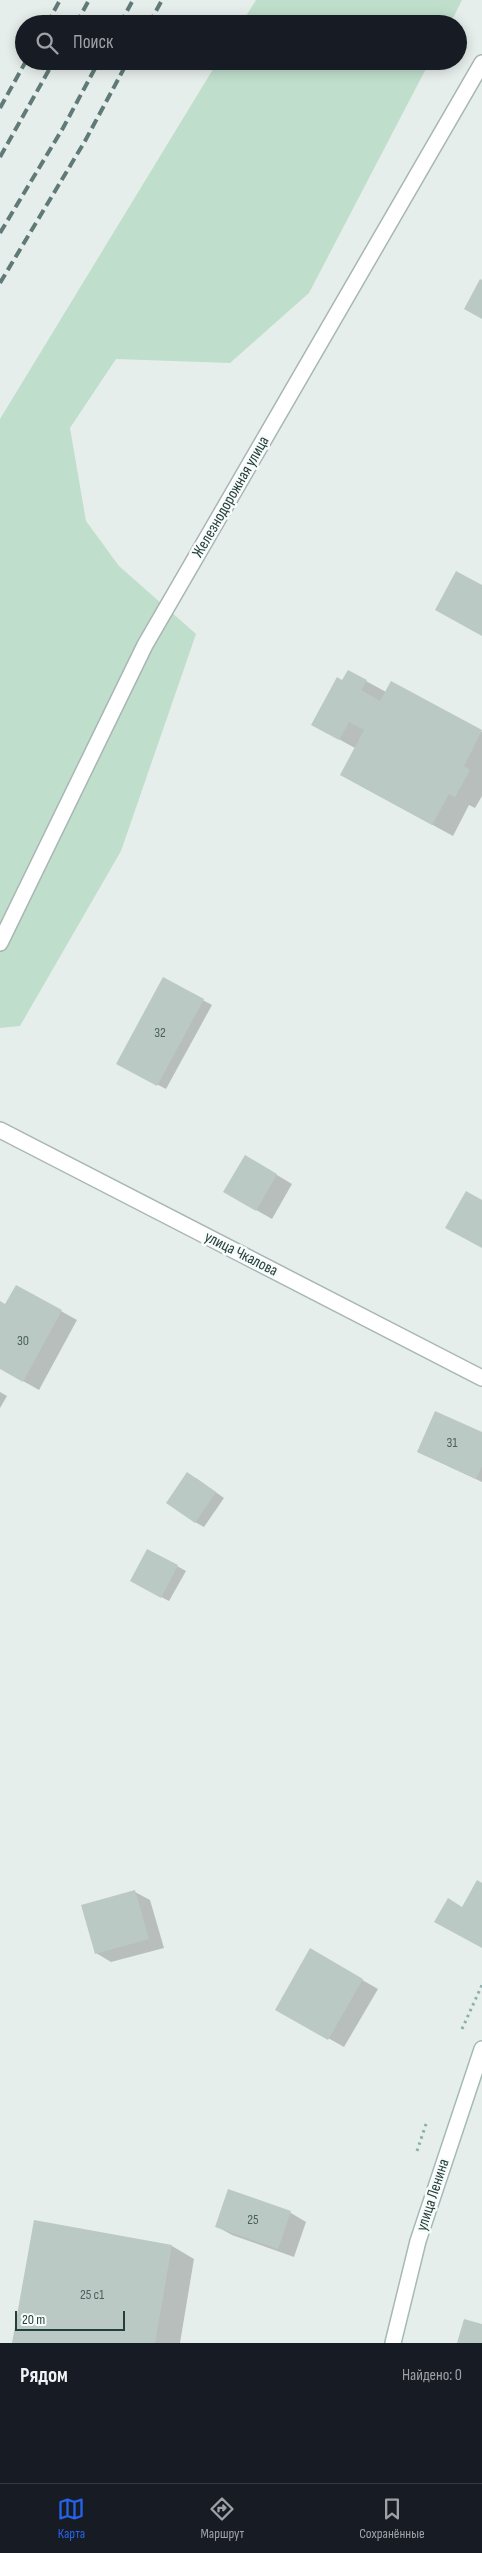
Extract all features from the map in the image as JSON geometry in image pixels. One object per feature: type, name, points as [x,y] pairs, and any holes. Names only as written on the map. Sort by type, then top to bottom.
[{"type":"street","name":"Железнодорожная улица","points":[[0,943],[145,645],[482,63]]},
{"type":"street","name":"улица Чкалова","points":[[0,1130],[482,1378]]},
{"type":"street","name":"улица Ленина","points":[[393,2343],[418,2241],[482,2049]]},
{"type":"green space","points":[[256,0],[462,0],[454,15],[247,15]]},
{"type":"green space","points":[[213,70],[425,70],[309,293],[230,363],[116,359],[70,428],[86,521],[119,566],[196,634],[121,851],[20,1026],[0,1028],[0,419]]},
{"type":"building","points":[[480,279],[482,280],[482,319],[464,309]]},
{"type":"building","points":[[456,571],[482,585],[482,636],[435,610]]},
{"type":"building","points":[[348,670],[367,680],[361,690],[380,701],[391,681],[482,730],[464,766],[470,770],[455,797],[449,794],[432,825],[340,775],[364,730],[349,722],[339,740],[311,725],[337,677],[342,680]]},
{"type":"building","points":[[163,977],[204,999],[157,1086],[116,1064]]},
{"type":"building","points":[[245,1155],[277,1174],[256,1211],[223,1192]]},
{"type":"building","points":[[466,1191],[482,1200],[482,1248],[445,1228]]},
{"type":"building","points":[[16,1285],[62,1310],[23,1382],[0,1369],[0,1301],[5,1304]]},
{"type":"building","points":[[435,1411],[482,1432],[482,1466],[476,1479],[417,1452]]},
{"type":"building","points":[[187,1472],[216,1492],[195,1523],[166,1503]]},
{"type":"building","points":[[147,1549],[178,1565],[161,1598],[130,1581]]},
{"type":"building","points":[[477,1880],[482,1883],[482,1948],[434,1922],[448,1898],[462,1907]]},
{"type":"building","points":[[135,1890],[149,1939],[95,1954],[81,1905]]},
{"type":"building","points":[[310,1948],[363,1979],[328,2040],[275,2010]]},
{"type":"building","points":[[228,2189],[291,2211],[278,2249],[215,2227]]},
{"type":"building","points":[[34,2220],[172,2245],[155,2343],[12,2343]]},
{"type":"building","points":[[464,2319],[482,2324],[482,2343],[457,2343]]},
{"type":"railway","points":[[52,15],[60,0]]},
{"type":"railway","points":[[81,15],[89,0]]},
{"type":"railway","points":[[125,15],[133,0]]},
{"type":"railway","points":[[154,15],[162,0]]},
{"type":"railway","points":[[0,108],[21,70]]},
{"type":"railway","points":[[0,157],[49,70]]},
{"type":"railway","points":[[0,233],[63,128],[94,70]]},
{"type":"railway","points":[[0,283],[85,141],[123,70]]}]
